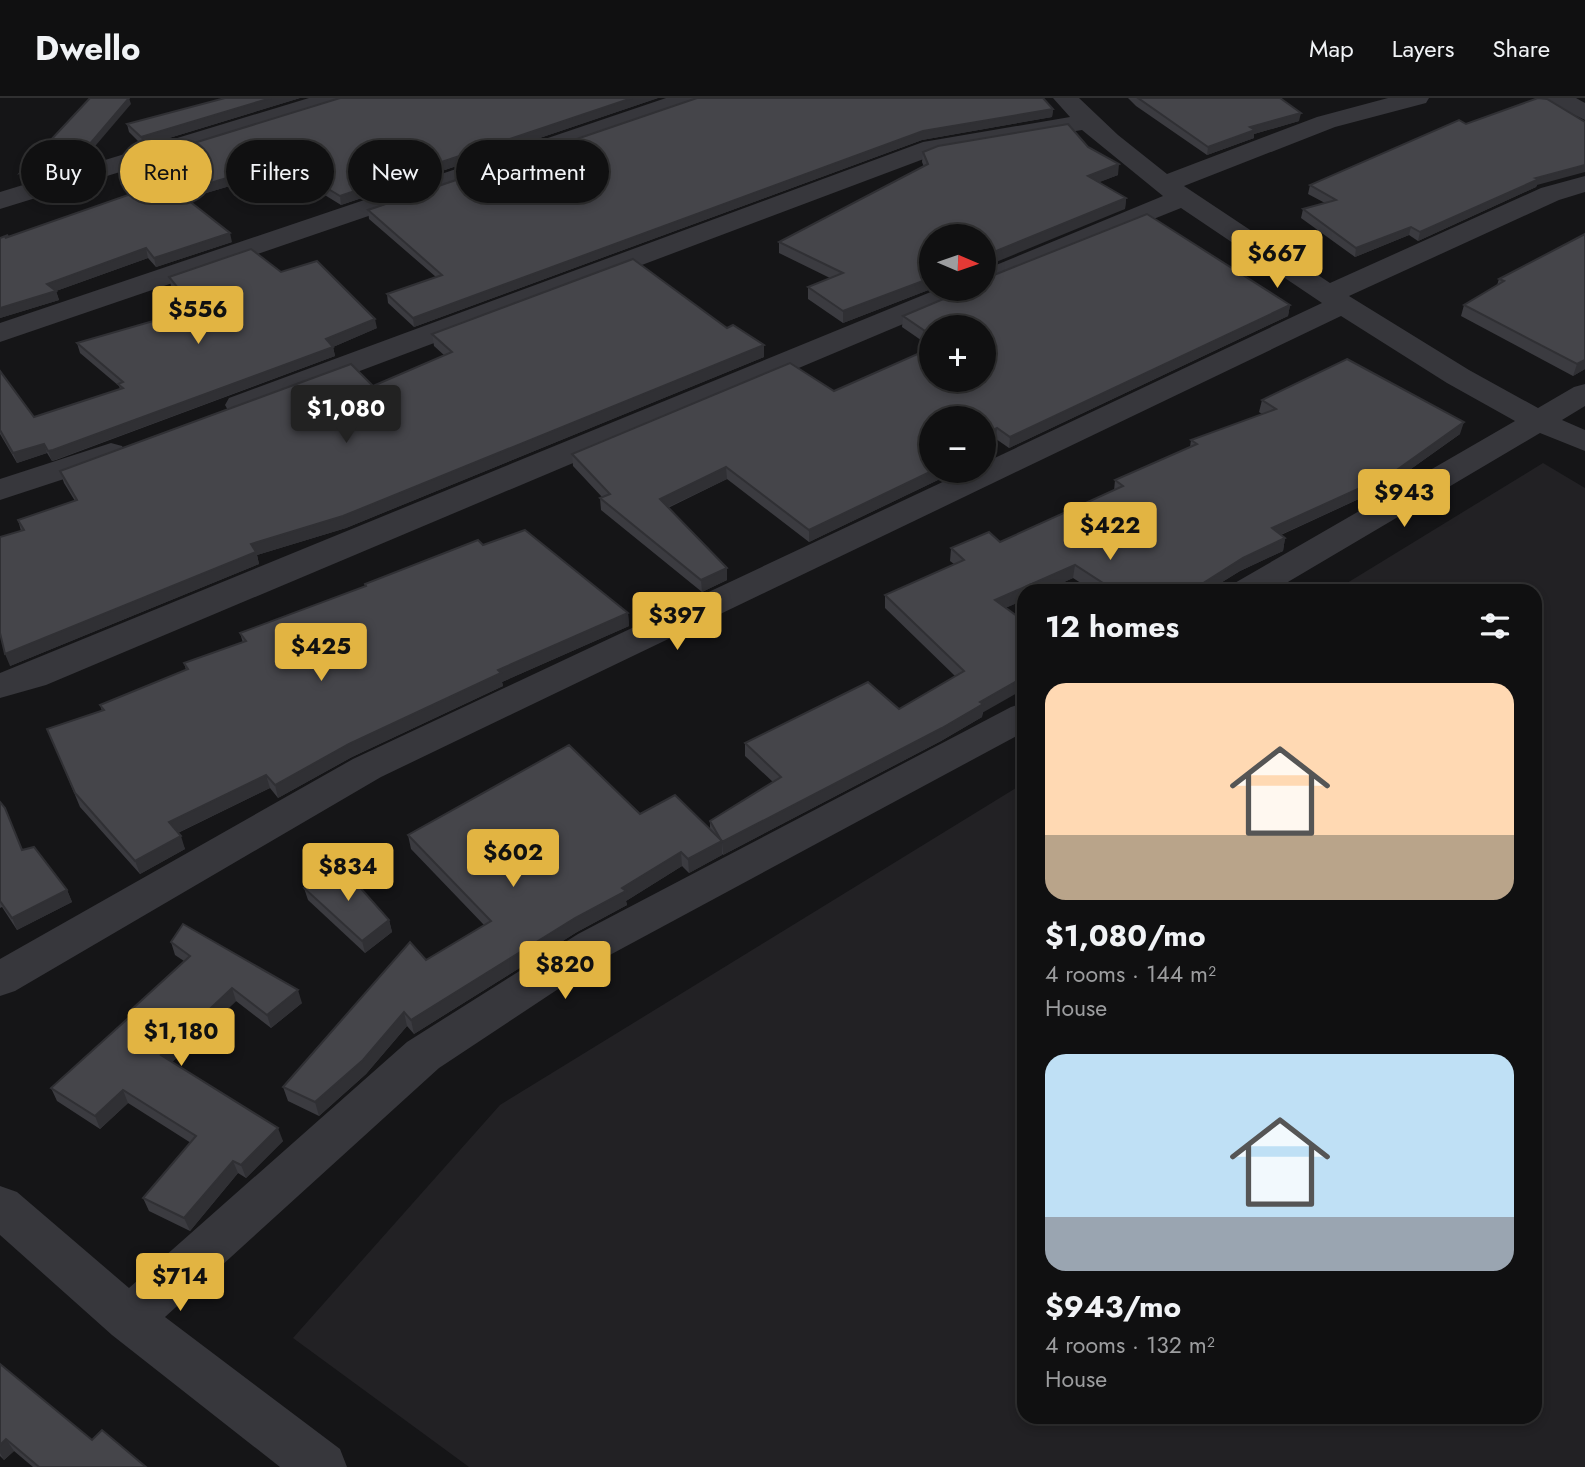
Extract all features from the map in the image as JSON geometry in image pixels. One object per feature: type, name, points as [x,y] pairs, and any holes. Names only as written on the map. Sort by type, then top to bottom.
[{"type":"street","points":[[0,201],[335,98]]},
{"type":"street","points":[[0,332],[690,98]]},
{"type":"street","points":[[1065,98],[1087,122],[1174,190],[1335,300],[1536,420],[1585,442]]},
{"type":"street","points":[[996,274],[1174,190],[1318,114],[1418,98]]},
{"type":"street","points":[[1558,98],[1585,113]]},
{"type":"street","points":[[212,415],[932,147],[1087,122]]},
{"type":"street","points":[[0,979],[367,768],[1550,194],[1585,184]]},
{"type":"street","points":[[0,685],[33,676],[933,301]]},
{"type":"street","points":[[1259,584],[1585,393]]},
{"type":"street","points":[[0,489],[134,445]]},
{"type":"street","points":[[129,1319],[423,1055],[593,945],[1017,720]]},
{"type":"street","points":[[0,1206],[129,1319],[321,1467]]},
{"type":"shaded area","points":[[1543,463],[1585,488],[1585,1467],[469,1467],[293,1338],[500,1105],[1017,787],[1017,1424],[1542,1424],[1542,584],[1345,584]]},
{"type":"building","points":[[90,98],[129,98],[93,140],[51,140]]},
{"type":"building","points":[[225,98],[271,98],[141,137],[127,124]]},
{"type":"building","points":[[340,98],[632,98],[507,140],[456,140],[456,157],[442,162],[442,140],[348,140],[348,193],[340,196],[334,192],[334,140],[226,140],[226,178],[212,182],[212,140],[204,140]]},
{"type":"building","points":[[697,98],[1043,98],[1053,109],[923,131],[413,318],[387,294],[442,275],[368,210],[389,203],[442,203],[442,185],[456,180],[456,203],[609,203],[609,140],[574,140]]},
{"type":"building","points":[[1138,98],[1280,98],[1301,113],[1250,127],[1255,130],[1208,147]]},
{"type":"building","points":[[1538,98],[1547,99],[1585,122],[1585,165],[1536,178],[1539,179],[1420,232],[1411,227],[1356,248],[1303,209],[1336,200],[1310,185],[1459,120],[1466,124]]},
{"type":"building","points":[[1068,124],[1088,147],[1119,164],[1088,176],[1126,198],[996,251],[996,224],[919,224],[919,282],[843,311],[808,287],[843,273],[779,242],[928,164],[923,152],[938,146]]},
{"type":"building","points":[[120,198],[120,203],[192,203],[230,233],[154,258],[146,248],[47,284],[56,291],[0,308],[0,238]]},
{"type":"building","points":[[1147,214],[1290,305],[1010,437],[996,429],[996,406],[919,406],[919,477],[809,530],[726,467],[660,499],[727,568],[701,580],[600,498],[610,494],[572,454],[790,363],[834,391],[919,353],[919,392],[996,392],[996,315],[919,315],[919,327],[903,316],[939,301],[996,301],[996,274]]},
{"type":"building","points":[[1585,234],[1585,360],[1577,364],[1464,305],[1504,281],[1499,279]]},
{"type":"building","points":[[251,249],[281,272],[317,261],[375,319],[326,339],[333,347],[53,450],[48,451],[44,444],[13,453],[0,430],[0,371],[34,417],[123,388],[118,384],[123,382],[77,343],[195,309],[169,277]]},
{"type":"building","points":[[633,259],[727,328],[733,325],[764,345],[343,516],[251,544],[256,552],[5,654],[0,633],[0,537],[24,530],[18,520],[77,500],[60,471],[351,364],[373,386],[452,352],[432,334]]},
{"type":"building","points":[[1347,359],[1464,422],[1391,474],[1272,528],[1285,538],[1243,558],[1202,584],[1105,584],[1075,565],[1032,584],[1017,584],[1017,590],[995,600],[1017,616],[1017,681],[942,728],[722,842],[710,821],[781,777],[745,743],[868,682],[899,709],[964,671],[885,595],[964,560],[951,548],[989,532],[1000,542],[1123,486],[1115,480],[1197,444],[1191,440],[1276,409],[1262,400]]},
{"type":"building","points":[[525,530],[628,613],[498,670],[501,673],[349,744],[275,785],[266,775],[169,822],[181,836],[135,861],[75,793],[47,729],[104,710],[100,705],[188,669],[184,663],[246,641],[240,633],[478,540],[483,545]]},
{"type":"building","points":[[569,745],[640,814],[675,795],[722,841],[688,859],[681,852],[622,888],[626,891],[575,918],[411,1020],[404,1012],[363,1060],[315,1102],[283,1087],[410,942],[426,960],[491,921],[408,835]]},
{"type":"building","points":[[0,802],[22,850],[34,847],[67,890],[12,918],[0,901]]},
{"type":"building","points":[[340,865],[389,920],[362,941],[304,888]]},
{"type":"building","points":[[183,924],[298,990],[267,1015],[232,988],[161,1055],[278,1128],[241,1165],[233,1161],[184,1218],[143,1198],[196,1136],[123,1090],[95,1116],[51,1088],[135,1012],[131,1010],[190,956],[171,942]]},
{"type":"building","points":[[0,1364],[92,1440],[102,1430],[146,1467],[39,1467],[6,1439],[0,1445]]}]
